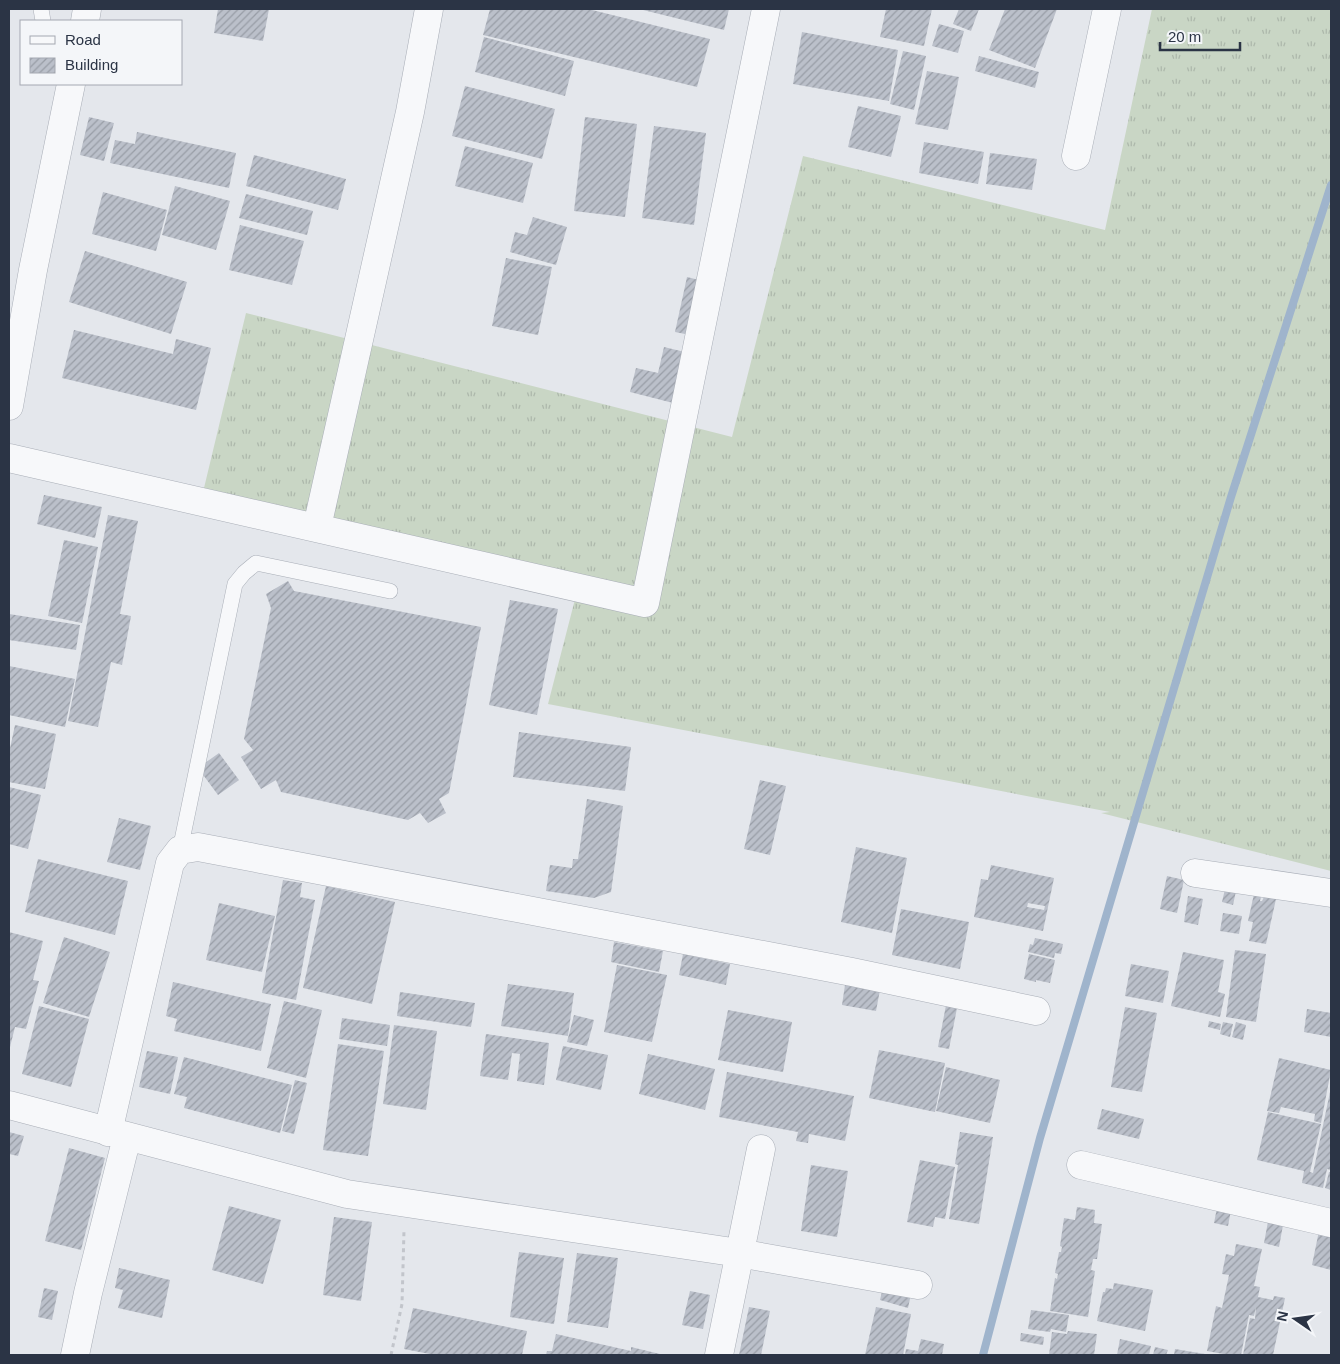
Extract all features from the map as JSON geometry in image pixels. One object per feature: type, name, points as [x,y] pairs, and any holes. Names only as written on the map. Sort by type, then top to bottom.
[{"type":"street","points":[[317,527],[410,112],[429,9]]},
{"type":"street","points":[[9,458],[645,603],[766,9]]},
{"type":"street","points":[[1076,156],[1107,9]]},
{"type":"street","points":[[9,406],[33,270],[71,85]]},
{"type":"street","points":[[75,1355],[170,863],[180,850],[198,847],[852,972],[1036,1011]]},
{"type":"street","points":[[1195,872],[1331,893]]},
{"type":"street","points":[[9,1105],[347,1194],[739,1253],[918,1285]]},
{"type":"street","points":[[719,1355],[761,1149]]},
{"type":"street","points":[[1081,1165],[1331,1223]]},
{"type":"lane","points":[[180,850],[235,584],[256,563],[390,591]]},
{"type":"path","points":[[390,1355],[402,1304],[405,1204]]},
{"type":"green space","points":[[1152,9],[1331,9],[1331,871],[1101,813],[1110,812],[548,704],[581,576],[204,488],[246,313],[732,437],[803,156],[1105,230]]},
{"type":"building","points":[[218,9],[269,9],[263,41],[214,33]]},
{"type":"building","points":[[490,9],[588,9],[710,39],[697,87],[483,35]]},
{"type":"building","points":[[639,9],[729,9],[724,30]]},
{"type":"building","points":[[886,9],[932,9],[924,46],[880,37]]},
{"type":"building","points":[[959,9],[979,9],[971,31],[953,24]]},
{"type":"building","points":[[1005,9],[1057,9],[1035,68],[989,50]]},
{"type":"building","points":[[939,24],[964,31],[958,53],[932,46]]},
{"type":"building","points":[[802,32],[898,50],[889,101],[793,84]]},
{"type":"building","points":[[484,37],[574,61],[565,96],[475,72]]},
{"type":"building","points":[[903,51],[926,56],[914,110],[890,104]]},
{"type":"building","points":[[979,56],[1039,72],[1035,88],[975,71]]},
{"type":"building","points":[[927,71],[959,77],[948,130],[915,124]]},
{"type":"building","points":[[465,86],[555,109],[542,159],[452,136]]},
{"type":"building","points":[[858,106],[901,116],[891,157],[848,147]]},
{"type":"building","points":[[89,117],[114,123],[104,161],[80,155]]},
{"type":"building","points":[[585,117],[637,124],[625,217],[574,211]]},
{"type":"building","points":[[654,126],[706,133],[694,225],[642,218]]},
{"type":"building","points":[[137,132],[236,153],[229,188],[110,163],[115,140],[135,144]]},
{"type":"building","points":[[924,142],[984,152],[978,184],[919,173]]},
{"type":"building","points":[[465,146],[533,163],[523,203],[455,186]]},
{"type":"building","points":[[990,153],[1037,159],[1032,190],[986,184]]},
{"type":"building","points":[[254,155],[346,179],[338,210],[246,186]]},
{"type":"building","points":[[175,186],[230,201],[216,250],[162,235]]},
{"type":"building","points":[[103,192],[167,210],[156,251],[92,234]]},
{"type":"building","points":[[246,194],[313,211],[307,235],[239,218]]},
{"type":"building","points":[[533,217],[567,227],[556,265],[510,252],[515,232],[527,235]]},
{"type":"building","points":[[240,225],[304,241],[292,285],[229,270]]},
{"type":"building","points":[[85,251],[187,282],[171,334],[69,302]]},
{"type":"building","points":[[506,258],[552,267],[538,335],[492,326]]},
{"type":"building","points":[[687,277],[707,282],[695,336],[675,332]]},
{"type":"building","points":[[74,330],[173,354],[176,339],[211,348],[196,410],[62,378]]},
{"type":"building","points":[[664,347],[693,354],[681,405],[630,392],[636,368],[658,373]]},
{"type":"building","points":[[44,495],[102,507],[95,538],[37,524]]},
{"type":"building","points":[[108,515],[138,521],[120,614],[131,616],[122,665],[111,662],[98,727],[68,721]]},
{"type":"building","points":[[64,540],[98,547],[82,623],[48,616]]},
{"type":"building","points":[[288,581],[294,591],[481,627],[449,793],[439,799],[446,813],[428,823],[420,813],[408,820],[281,792],[276,780],[261,789],[241,757],[253,750],[244,739],[271,608],[266,594]]},
{"type":"building","points":[[510,600],[558,609],[537,715],[489,705]]},
{"type":"building","points":[[9,614],[80,625],[76,650],[9,640]]},
{"type":"building","points":[[9,666],[75,679],[65,727],[9,715]]},
{"type":"building","points":[[15,725],[56,734],[45,789],[9,782],[9,753]]},
{"type":"building","points":[[519,732],[631,747],[625,791],[513,777]]},
{"type":"building","points":[[219,753],[239,780],[218,795],[198,768]]},
{"type":"building","points":[[760,780],[786,786],[770,855],[744,849]]},
{"type":"building","points":[[9,787],[41,795],[28,849],[9,844]]},
{"type":"building","points":[[587,799],[623,806],[611,892],[594,898],[546,891],[550,865],[572,868],[573,859],[578,859]]},
{"type":"building","points":[[119,818],[151,826],[140,870],[107,862]]},
{"type":"building","points":[[856,847],[907,858],[892,933],[841,922]]},
{"type":"building","points":[[38,859],[128,881],[115,935],[25,912]]},
{"type":"building","points":[[991,865],[1054,878],[1043,931],[974,917],[981,879],[988,880]],"holes":[[[1028,903],[1045,906],[1044,910],[1027,907]]]},
{"type":"building","points":[[1167,876],[1184,880],[1177,913],[1160,909]]},
{"type":"building","points":[[283,880],[302,883],[300,897],[315,900],[296,1000],[262,993]]},
{"type":"building","points":[[326,886],[395,902],[372,1004],[303,988]]},
{"type":"building","points":[[1225,889],[1236,891],[1233,905],[1222,902]]},
{"type":"building","points":[[1254,894],[1261,896],[1260,901],[1264,897],[1276,899],[1266,944],[1249,941],[1253,922],[1248,921]]},
{"type":"building","points":[[1188,896],[1203,899],[1198,925],[1184,922]]},
{"type":"building","points":[[219,903],[275,916],[262,972],[206,960]]},
{"type":"building","points":[[901,909],[969,922],[960,969],[892,955]]},
{"type":"building","points":[[1223,913],[1242,916],[1239,934],[1220,931]]},
{"type":"building","points":[[9,932],[43,941],[33,980],[39,981],[26,1029],[15,1027],[9,1051]]},
{"type":"building","points":[[64,937],[110,952],[89,1017],[43,1003]]},
{"type":"building","points":[[1035,938],[1063,944],[1061,954],[1055,953],[1054,958],[1028,952],[1030,944],[1033,945]]},
{"type":"building","points":[[614,942],[663,951],[659,972],[611,962]]},
{"type":"building","points":[[1235,950],[1266,954],[1256,1022],[1226,1017]]},
{"type":"building","points":[[1183,952],[1224,960],[1218,992],[1225,994],[1220,1017],[1171,1006]]},
{"type":"building","points":[[683,954],[730,964],[726,985],[679,975]]},
{"type":"building","points":[[1029,954],[1055,960],[1050,983],[1024,979]]},
{"type":"building","points":[[1131,964],[1169,971],[1163,1003],[1125,996]]},
{"type":"building","points":[[617,965],[667,975],[652,1042],[604,1032]]},
{"type":"building","points":[[173,982],[271,1004],[261,1051],[174,1031],[177,1019],[166,1016]]},
{"type":"building","points":[[508,984],[574,993],[568,1036],[501,1026]]},
{"type":"building","points":[[845,985],[880,990],[876,1011],[842,1005]]},
{"type":"building","points":[[400,992],[475,1003],[471,1027],[397,1016]]},
{"type":"building","points":[[947,1000],[958,1003],[949,1049],[938,1047]]},
{"type":"building","points":[[284,1001],[322,1010],[306,1078],[267,1068]]},
{"type":"building","points":[[39,1006],[89,1019],[71,1087],[22,1074]]},
{"type":"building","points":[[1125,1007],[1157,1013],[1142,1092],[1111,1087]]},
{"type":"building","points":[[1307,1009],[1331,1013],[1331,1037],[1304,1032]]},
{"type":"building","points":[[728,1010],[792,1022],[783,1072],[718,1060]]},
{"type":"building","points":[[574,1015],[594,1020],[587,1046],[567,1042]]},
{"type":"building","points":[[342,1018],[390,1025],[387,1046],[339,1039]]},
{"type":"building","points":[[1209,1021],[1221,1024],[1220,1030],[1208,1027]]},
{"type":"building","points":[[1223,1022],[1233,1024],[1230,1037],[1220,1034]]},
{"type":"building","points":[[1236,1022],[1246,1025],[1243,1040],[1232,1037]]},
{"type":"building","points":[[394,1025],[437,1031],[426,1110],[383,1104]]},
{"type":"building","points":[[486,1034],[549,1043],[544,1085],[517,1081],[520,1054],[512,1053],[508,1080],[480,1076]]},
{"type":"building","points":[[338,1044],[384,1051],[368,1156],[323,1150]]},
{"type":"building","points":[[563,1046],[608,1055],[601,1090],[556,1080]]},
{"type":"building","points":[[879,1050],[945,1063],[935,1112],[869,1098]]},
{"type":"building","points":[[147,1051],[178,1057],[170,1094],[139,1087]]},
{"type":"building","points":[[648,1054],[715,1069],[705,1110],[639,1094]]},
{"type":"building","points":[[184,1057],[292,1085],[280,1133],[184,1108],[187,1097],[174,1094]]},
{"type":"building","points":[[1279,1058],[1331,1070],[1321,1123],[1314,1121],[1315,1114],[1281,1107],[1279,1113],[1267,1111]]},
{"type":"building","points":[[946,1067],[1000,1080],[990,1123],[936,1111]]},
{"type":"building","points":[[727,1072],[854,1096],[845,1141],[809,1134],[808,1143],[796,1141],[798,1132],[719,1117]]},
{"type":"building","points":[[295,1080],[307,1083],[294,1134],[282,1131]]},
{"type":"building","points":[[1330,1092],[1331,1170],[1327,1169],[1323,1188],[1302,1183],[1304,1171],[1257,1160],[1268,1112],[1321,1124],[1310,1172],[1313,1173]]},
{"type":"building","points":[[1102,1109],[1144,1119],[1139,1139],[1097,1129]]},
{"type":"building","points":[[9,1132],[24,1136],[18,1156],[9,1154]]},
{"type":"building","points":[[960,1132],[993,1137],[979,1224],[949,1219],[958,1165],[955,1164]]},
{"type":"building","points":[[69,1148],[105,1158],[81,1250],[45,1241]]},
{"type":"building","points":[[920,1160],[955,1167],[945,1219],[935,1217],[933,1227],[907,1222]]},
{"type":"building","points":[[811,1165],[848,1171],[837,1237],[801,1231]]},
{"type":"building","points":[[1329,1172],[1331,1172],[1331,1190],[1325,1188]]},
{"type":"building","points":[[229,1206],[281,1220],[263,1284],[212,1270]]},
{"type":"building","points":[[1077,1207],[1095,1210],[1094,1223],[1102,1224],[1097,1259],[1093,1259],[1091,1270],[1095,1271],[1088,1317],[1050,1311],[1055,1278],[1057,1279],[1058,1274],[1055,1273],[1059,1252],[1061,1252],[1062,1247],[1060,1246],[1064,1218],[1075,1220]]},
{"type":"building","points":[[1217,1208],[1231,1210],[1228,1226],[1214,1223]]},
{"type":"building","points":[[1270,1211],[1285,1214],[1279,1247],[1264,1243]]},
{"type":"building","points":[[334,1217],[372,1222],[361,1301],[323,1295]]},
{"type":"building","points":[[1320,1226],[1331,1228],[1331,1270],[1312,1265]]},
{"type":"building","points":[[1236,1244],[1262,1249],[1254,1286],[1260,1287],[1258,1297],[1273,1300],[1274,1296],[1285,1298],[1273,1355],[1243,1355],[1250,1318],[1255,1319],[1256,1307],[1254,1316],[1249,1315],[1241,1355],[1207,1351],[1216,1306],[1222,1308],[1229,1275],[1222,1274],[1226,1254],[1234,1256]]},
{"type":"building","points":[[519,1252],[564,1258],[554,1324],[510,1317]]},
{"type":"building","points":[[577,1253],[618,1258],[608,1328],[567,1322]]},
{"type":"building","points":[[119,1268],[170,1280],[162,1318],[118,1308],[123,1290],[115,1288]]},
{"type":"building","points":[[1114,1283],[1153,1290],[1145,1331],[1097,1321],[1103,1292],[1105,1292],[1106,1288],[1113,1289]]},
{"type":"building","points":[[883,1287],[911,1294],[908,1308],[880,1300]]},
{"type":"building","points":[[44,1288],[58,1291],[52,1320],[38,1317]]},
{"type":"building","points":[[690,1291],[710,1295],[703,1329],[682,1325]]},
{"type":"building","points":[[749,1307],[770,1311],[761,1355],[739,1355]]},
{"type":"building","points":[[876,1307],[911,1314],[903,1355],[865,1355]]},
{"type":"building","points":[[413,1308],[527,1331],[522,1355],[435,1355],[404,1349]]},
{"type":"building","points":[[1031,1310],[1069,1315],[1066,1332],[1051,1329],[1050,1332],[1028,1329]]},
{"type":"building","points":[[1068,1331],[1097,1334],[1094,1355],[1049,1355],[1052,1332],[1067,1334]]},
{"type":"building","points":[[1021,1333],[1044,1337],[1043,1345],[1020,1341]]},
{"type":"building","points":[[556,1334],[631,1351],[631,1347],[660,1354],[546,1355],[547,1351],[552,1351]]},
{"type":"building","points":[[921,1339],[944,1344],[942,1355],[905,1355],[906,1349],[918,1351]]},
{"type":"building","points":[[1120,1339],[1151,1346],[1149,1355],[1117,1355]]},
{"type":"building","points":[[1155,1347],[1168,1350],[1166,1355],[1153,1355]]},
{"type":"building","points":[[1175,1349],[1205,1354],[1205,1355],[1174,1355]]},
{"type":"waterway","points":[[983,1355],[1040,1138],[1231,497],[1331,185]]}]
